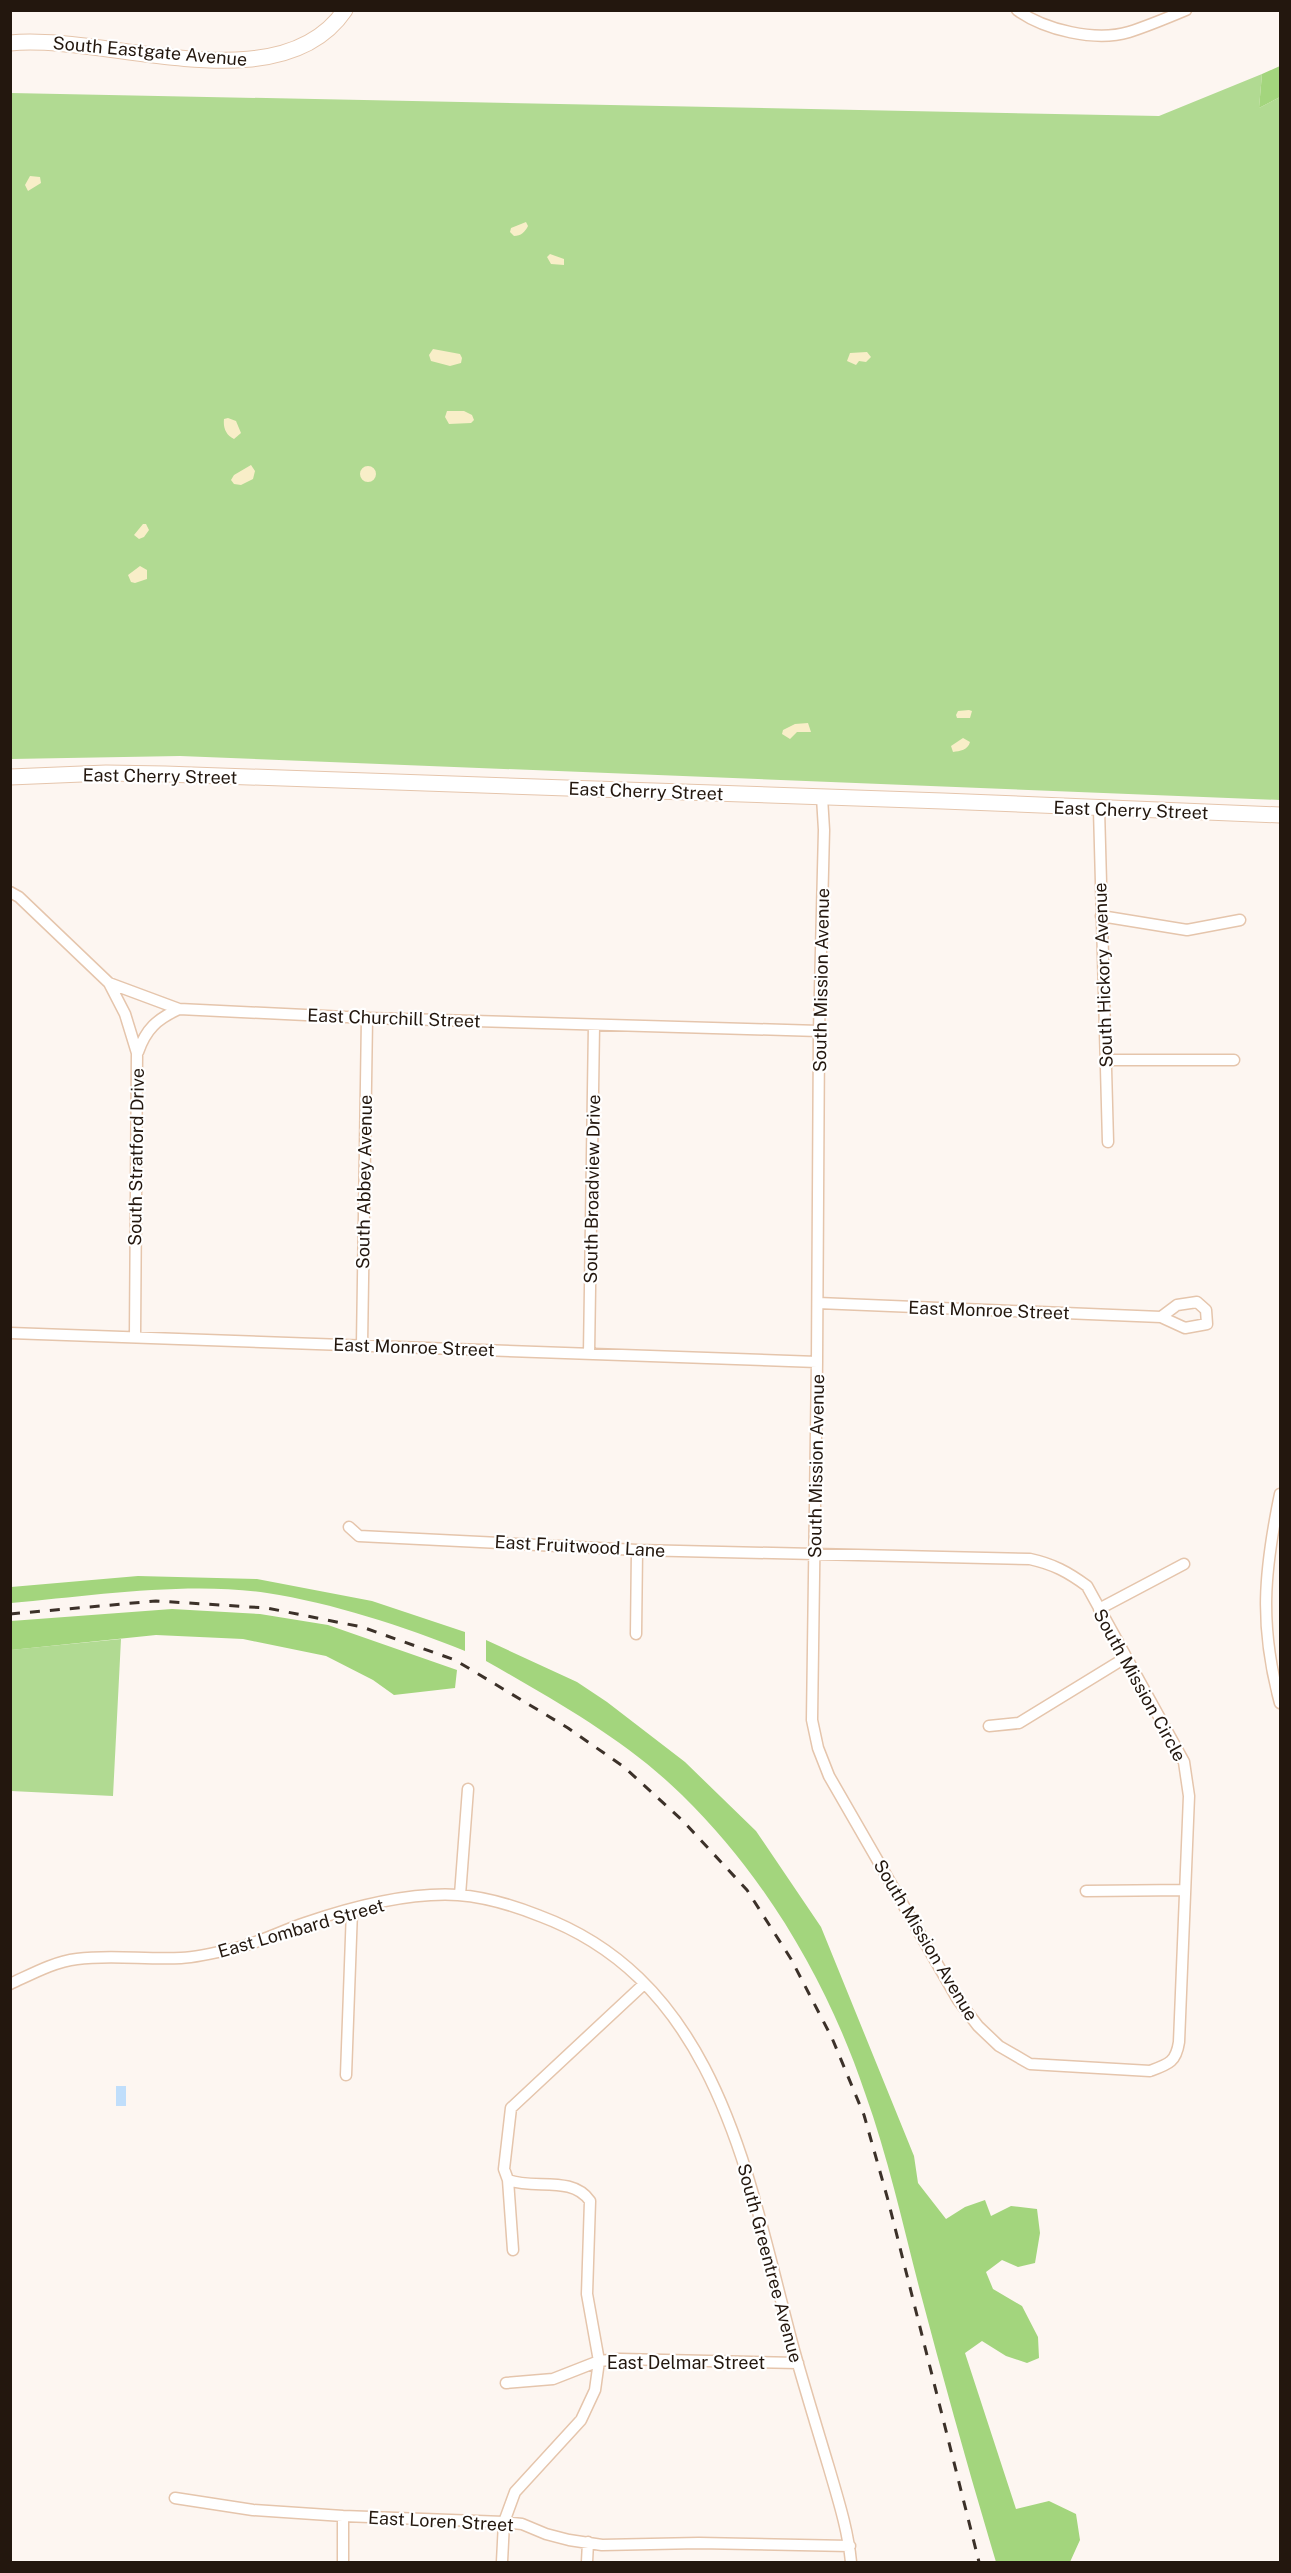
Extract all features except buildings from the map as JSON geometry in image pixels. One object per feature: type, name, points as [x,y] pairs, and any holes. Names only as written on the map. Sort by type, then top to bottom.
[{"type":"street","name":"South Eastgate Avenue","points":[[10,42],[52,43],[197,59],[254,60],[285,54],[316,39],[345,10]]},
{"type":"street","points":[[1017,10],[1038,24],[1064,32],[1114,34],[1127,33],[1186,10]]},
{"type":"street","name":"East Cherry Street","points":[[10,777],[106,773],[165,774],[1281,815]]},
{"type":"street","name":"South Mission Avenue","points":[[822,797],[824,830],[819,1031],[812,1720],[818,1748],[829,1776],[958,2000],[978,2026],[999,2046],[1030,2064]]},
{"type":"street","name":"South Hickory Avenue","points":[[1099,809],[1108,1142]]},
{"type":"street","name":"East Churchill Street","points":[[10,892],[19,897],[110,983],[179,1009],[367,1018],[819,1031]]},
{"type":"street","points":[[1101,916],[1187,930],[1240,920]]},
{"type":"street","name":"South Stratford Drive","points":[[110,983],[125,1014],[138,1053],[135,1337]]},
{"type":"street","points":[[138,1053],[143,1036],[153,1025],[179,1009]]},
{"type":"street","name":"South Abbey Avenue","points":[[362,1345],[367,1018]]},
{"type":"street","name":"South Broadview Drive","points":[[589,1354],[594,1024]]},
{"type":"street","points":[[1105,1060],[1234,1060]]},
{"type":"street","name":"East Monroe Street","points":[[818,1303],[1161,1317]]},
{"type":"street","name":"East Monroe Street","points":[[10,1333],[817,1362]]},
{"type":"street","points":[[1281,1494],[1269,1545],[1264,1598],[1268,1649],[1281,1703]]},
{"type":"street","name":"East Fruitwood Lane","points":[[349,1527],[359,1536],[814,1556]]},
{"type":"street","points":[[636,1634],[637,1550]]},
{"type":"street","name":"South Mission Circle","points":[[814,1556],[1030,1559],[1049,1563],[1068,1572],[1087,1586],[1184,1762],[1188,1774],[1189,1796],[1177,2056],[1168,2064],[1150,2071],[1030,2064]]},
{"type":"street","points":[[1099,1609],[1184,1564]]},
{"type":"street","points":[[989,1726],[1019,1723],[1125,1658]]},
{"type":"street","points":[[460,1895],[468,1790]]},
{"type":"street","points":[[1086,1891],[1185,1890]]},
{"type":"street","name":"East Lombard Street","points":[[10,1984],[49,1966],[75,1959],[182,1958],[211,1954],[242,1947],[305,1923],[352,1910],[403,1899],[460,1895],[519,1908],[564,1925],[604,1947],[644,1983]]},
{"type":"street","points":[[346,2075],[352,1910]]},
{"type":"street","points":[[513,2250],[508,2180],[504,2169],[511,2108],[644,1983]]},
{"type":"street","name":"South Greentree Avenue","points":[[644,1983],[670,2013],[696,2050],[719,2095],[738,2144],[798,2363],[845,2521],[851,2562]]},
{"type":"street","points":[[502,2562],[504,2522],[515,2492],[581,2420],[595,2390],[599,2361],[587,2294],[590,2201],[583,2191],[571,2186],[520,2185],[508,2180]]},
{"type":"street","name":"East Delmar Street","points":[[506,2383],[553,2379],[599,2361],[620,2359],[798,2363]]},
{"type":"street","name":"East Loren Street","points":[[175,2498],[253,2510],[504,2522],[522,2524],[546,2534],[602,2545],[699,2543],[850,2546]]},
{"type":"street","points":[[343,2516],[343,2562]]},
{"type":"street","points":[[587,2562],[588,2542]]},
{"type":"green space","points":[[1280,66],[1280,97],[1259,108],[1262,74]]},
{"type":"green space","points":[[1262,74],[1259,108],[1280,97],[1280,800],[180,756],[11,759],[11,93],[1159,116]]},
{"type":"green space","points":[[138,1576],[257,1579],[372,1601],[465,1632],[465,1651],[392,1624],[342,1609],[267,1593],[172,1589],[11,1603],[11,1587]]},
{"type":"green space","points":[[172,1609],[260,1614],[328,1625],[457,1670],[455,1688],[394,1695],[373,1680],[326,1656],[243,1639],[156,1635],[11,1650],[11,1621]]},
{"type":"green space","points":[[121,1639],[113,1796],[11,1791],[10,1650]]},
{"type":"green space","points":[[486,1640],[577,1682],[607,1702],[685,1762],[756,1831],[821,1927],[914,2156],[918,2183],[946,2219],[965,2207],[985,2200],[991,2216],[1011,2206],[1037,2209],[1040,2233],[1035,2263],[1018,2267],[1002,2260],[986,2272],[993,2289],[1022,2306],[1038,2337],[1039,2358],[1027,2363],[1006,2356],[982,2341],[965,2353],[1016,2509],[1049,2501],[1076,2514],[1080,2540],[1070,2562],[996,2562],[947,2393],[895,2191],[873,2117],[833,2012],[791,1933],[741,1861],[682,1795],[637,1756],[613,1739],[563,1706],[486,1661]]},
{"type":"sand","points":[[30,176],[40,177],[41,183],[28,191],[25,185]]},
{"type":"sand","points":[[526,222],[528,226],[521,234],[514,236],[510,232],[511,228]]},
{"type":"sand","points":[[550,254],[564,259],[564,265],[551,264],[547,257]]},
{"type":"sand","points":[[433,349],[460,354],[461,363],[450,366],[431,361],[429,355]]},
{"type":"sand","points":[[867,352],[871,357],[866,362],[859,361],[856,365],[847,361],[850,353]]},
{"type":"sand","points":[[447,411],[464,411],[472,415],[474,420],[471,423],[449,424],[445,417]]},
{"type":"sand","points":[[224,419],[236,421],[241,433],[234,439],[225,428]]},
{"type":"sand","points":[[251,465],[255,471],[253,479],[241,485],[234,484],[231,480],[234,475]]},
{"type":"sand","points":[[368,466],[374,468],[376,474],[374,480],[368,482],[362,480],[360,474],[362,468]]},
{"type":"sand","points":[[143,524],[146,524],[149,530],[144,537],[139,539],[134,535]]},
{"type":"sand","points":[[140,566],[147,570],[147,579],[131,582],[128,575]]},
{"type":"sand","points":[[958,711],[972,711],[970,718],[957,718]]},
{"type":"sand","points":[[808,723],[811,732],[797,732],[790,739],[782,734],[783,730],[795,724]]},
{"type":"sand","points":[[963,738],[970,742],[967,747],[953,752],[951,746]]},
{"type":"water","points":[[116,2086],[126,2086],[126,2106],[116,2106]]},
{"type":"railway","points":[[10,1614],[156,1601],[267,1608],[362,1627],[455,1660],[568,1728],[624,1767],[683,1821],[747,1890],[791,1959],[832,2038],[864,2115],[888,2200],[979,2562]]}]
